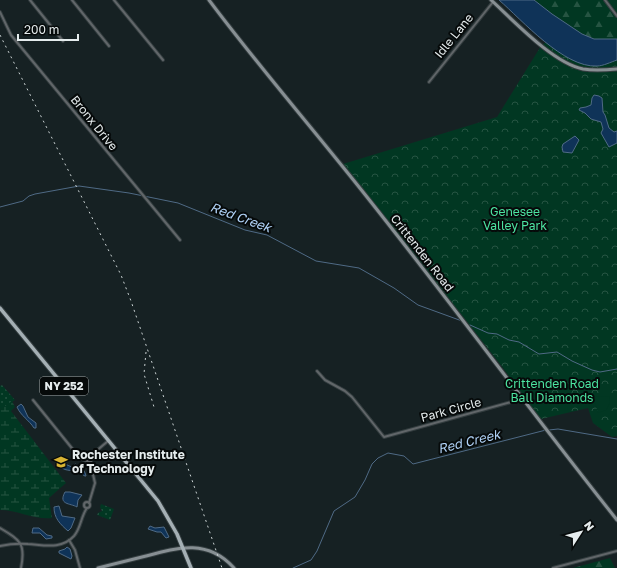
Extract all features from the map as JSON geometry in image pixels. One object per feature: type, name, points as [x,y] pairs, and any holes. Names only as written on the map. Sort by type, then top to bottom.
[{"type":"main road","name":"NY 252","points":[[0,308],[158,501],[174,527],[191,568]]},
{"type":"street","points":[[30,0],[63,41]]},
{"type":"street","points":[[72,0],[109,46]]},
{"type":"street","points":[[114,0],[162,60]]},
{"type":"street","name":"Crittenden Road","points":[[209,0],[371,202],[482,345],[543,427],[617,520]]},
{"type":"street","points":[[605,0],[617,16]]},
{"type":"street","points":[[492,1],[542,46],[561,60],[576,67],[593,70],[617,69]]},
{"type":"street","name":"Idle Lane","points":[[429,82],[492,1]]},
{"type":"street","name":"Bronx Drive","points":[[0,12],[11,35],[114,162],[180,240]]},
{"type":"street","name":"Park Circle","points":[[317,371],[325,380],[345,391],[352,397],[384,437],[522,399]]},
{"type":"street","points":[[33,400],[79,457],[90,462]]},
{"type":"street","points":[[0,546],[21,543],[53,546],[62,544],[69,540],[77,530],[86,508],[90,506],[89,501],[95,483],[90,462],[95,452],[109,440]]},
{"type":"street","points":[[86,508],[84,504],[89,501]]},
{"type":"street","points":[[0,528],[17,538],[21,543],[21,568]]},
{"type":"street","points":[[69,540],[75,550],[80,568]]},
{"type":"street","points":[[98,568],[183,547],[200,548],[214,553],[234,568]]},
{"type":"street","points":[[553,568],[617,551]]},
{"type":"green space","points":[[534,0],[617,0],[617,39],[595,39],[580,34],[563,23]]},
{"type":"green space","name":"Genesee Valley Park","points":[[546,42],[557,51],[570,58],[589,65],[599,66],[617,60],[617,436],[612,437],[593,423],[588,408],[541,419],[500,364],[343,164],[497,117],[541,46]]},
{"type":"green space","points":[[542,380],[547,390],[539,400],[531,388]]},
{"type":"green space","points":[[2,385],[15,400],[0,410],[0,386]]},
{"type":"green space","points":[[609,396],[610,403],[606,410],[598,413],[594,400],[596,397]]},
{"type":"green space","points":[[12,401],[15,407],[11,411],[66,483],[49,498],[52,518],[39,518],[6,510],[0,510],[0,410]]},
{"type":"green space","points":[[101,504],[114,509],[110,520],[97,515],[102,511],[100,507]]},
{"type":"green space","points":[[610,558],[615,568],[573,568]]},
{"type":"water","points":[[499,0],[534,0],[582,34],[594,39],[617,39],[617,60],[597,66],[584,65],[571,59],[544,41]]},
{"type":"water","points":[[594,95],[602,98],[603,112],[609,128],[614,132],[617,131],[617,143],[609,147],[601,133],[603,129],[601,122],[591,119],[579,110],[580,108],[591,105]]},
{"type":"water","points":[[575,136],[579,140],[572,153],[563,152],[563,144]]},
{"type":"water","points":[[21,404],[28,417],[36,423],[36,428],[34,428],[17,407]]},
{"type":"water","points":[[60,462],[72,467],[75,464],[77,465],[83,470],[86,476],[77,471],[62,468],[59,463]]},
{"type":"water","points":[[65,492],[82,495],[78,500],[77,507],[64,501],[63,496]]},
{"type":"water","points":[[59,506],[62,516],[75,518],[71,528],[68,531],[56,518],[54,507]]},
{"type":"water","points":[[150,526],[155,528],[164,527],[169,537],[166,538],[161,532],[148,529]]},
{"type":"water","points":[[33,528],[39,528],[47,535],[52,536],[52,538],[46,539],[40,533],[32,533]]},
{"type":"water","points":[[67,547],[70,549],[72,556],[71,559],[59,553],[59,551]]},
{"type":"waterway","name":"Red Creek","points":[[0,207],[23,201],[29,196],[35,194],[79,186],[129,193],[178,203],[245,230],[267,235],[316,261],[359,268],[394,288],[418,305],[462,321]]},
{"type":"waterway","name":"Red Creek","points":[[470,325],[488,333],[497,334],[509,340],[519,342],[539,354],[557,352],[592,370],[600,372],[617,369]]},
{"type":"waterway","name":"Red Creek","points":[[549,430],[558,429],[617,439]]},
{"type":"waterway","name":"Red Creek","points":[[293,568],[311,560],[317,551],[334,511],[355,497],[372,464],[378,458],[388,453],[404,456],[413,464],[546,430]]},
{"type":"railway","points":[[0,35],[121,275],[222,568]]},
{"type":"railway","points":[[146,352],[144,374],[154,407]]},
{"type":"place","name":"Rochester Institute of Technology","points":[[61,462]]},
{"type":"park label","name":"Crittenden Road Ball Diamonds","points":[[552,391]]}]
